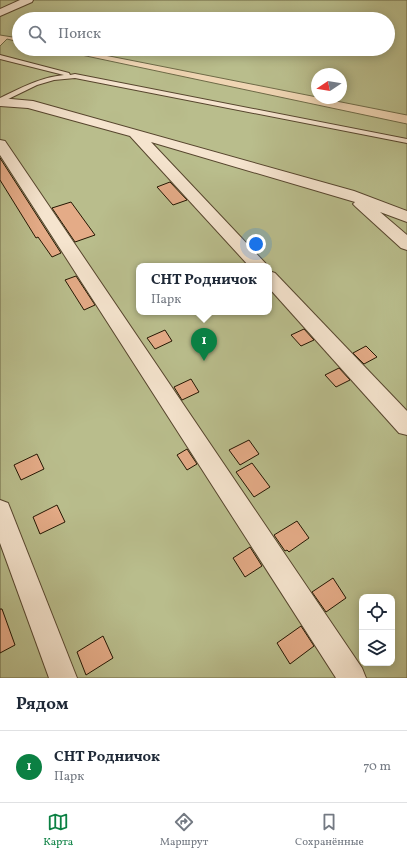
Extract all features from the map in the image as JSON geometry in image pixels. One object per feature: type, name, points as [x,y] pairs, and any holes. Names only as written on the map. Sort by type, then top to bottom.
[{"type":"street","points":[[0,13],[28,0]]},
{"type":"street","points":[[0,101],[29,104],[135,133],[349,194],[407,217]]},
{"type":"street","points":[[135,133],[255,263]]},
{"type":"street","points":[[0,144],[352,678]]},
{"type":"street","points":[[349,194],[407,244]]},
{"type":"street","points":[[272,280],[407,426]]},
{"type":"street","points":[[0,511],[63,678]]},
{"type":"lane","points":[[0,57],[75,76],[407,141]]},
{"type":"lane","points":[[0,101],[35,84],[53,78],[75,76]]},
{"type":"green space","points":[[0,0],[407,0],[407,115],[347,103],[347,68],[311,68],[311,96],[109,56],[395,56],[395,12],[12,12],[12,37],[0,35]]},
{"type":"green space","points":[[7,39],[12,40],[12,56],[86,56],[407,124],[407,678],[0,678],[0,46]]},
{"type":"building","points":[[0,158],[61,253],[52,257],[38,237],[36,238],[0,180]]},
{"type":"building","points":[[170,182],[187,200],[173,205],[157,187]]},
{"type":"building","points":[[71,202],[95,235],[75,242],[52,208]]},
{"type":"building","points":[[76,276],[95,305],[84,310],[65,280]]},
{"type":"building","points":[[304,329],[314,340],[301,346],[291,335]]},
{"type":"building","points":[[165,330],[172,341],[155,349],[147,338]]},
{"type":"building","points":[[366,346],[377,357],[364,364],[353,353]]},
{"type":"building","points":[[339,368],[350,380],[336,387],[325,375]]},
{"type":"building","points":[[191,379],[199,392],[182,400],[174,387]]},
{"type":"building","points":[[249,440],[259,454],[240,465],[229,450]]},
{"type":"building","points":[[187,449],[197,464],[187,470],[177,455]]},
{"type":"building","points":[[37,454],[44,469],[21,480],[14,465]]},
{"type":"building","points":[[252,463],[270,487],[254,497],[236,472]]},
{"type":"building","points":[[57,505],[65,522],[40,534],[33,517]]},
{"type":"building","points":[[297,521],[309,538],[289,552],[287,550],[285,551],[274,535]]},
{"type":"building","points":[[250,547],[262,566],[245,577],[233,558]]},
{"type":"building","points":[[333,578],[346,598],[326,612],[312,592]]},
{"type":"building","points":[[0,609],[2,609],[15,645],[0,653]]},
{"type":"building","points":[[301,626],[314,646],[290,664],[277,643]]},
{"type":"building","points":[[103,636],[113,658],[86,675],[77,652]]},
{"type":"place","name":"СНТ Родничок","points":[[204,361]]}]
